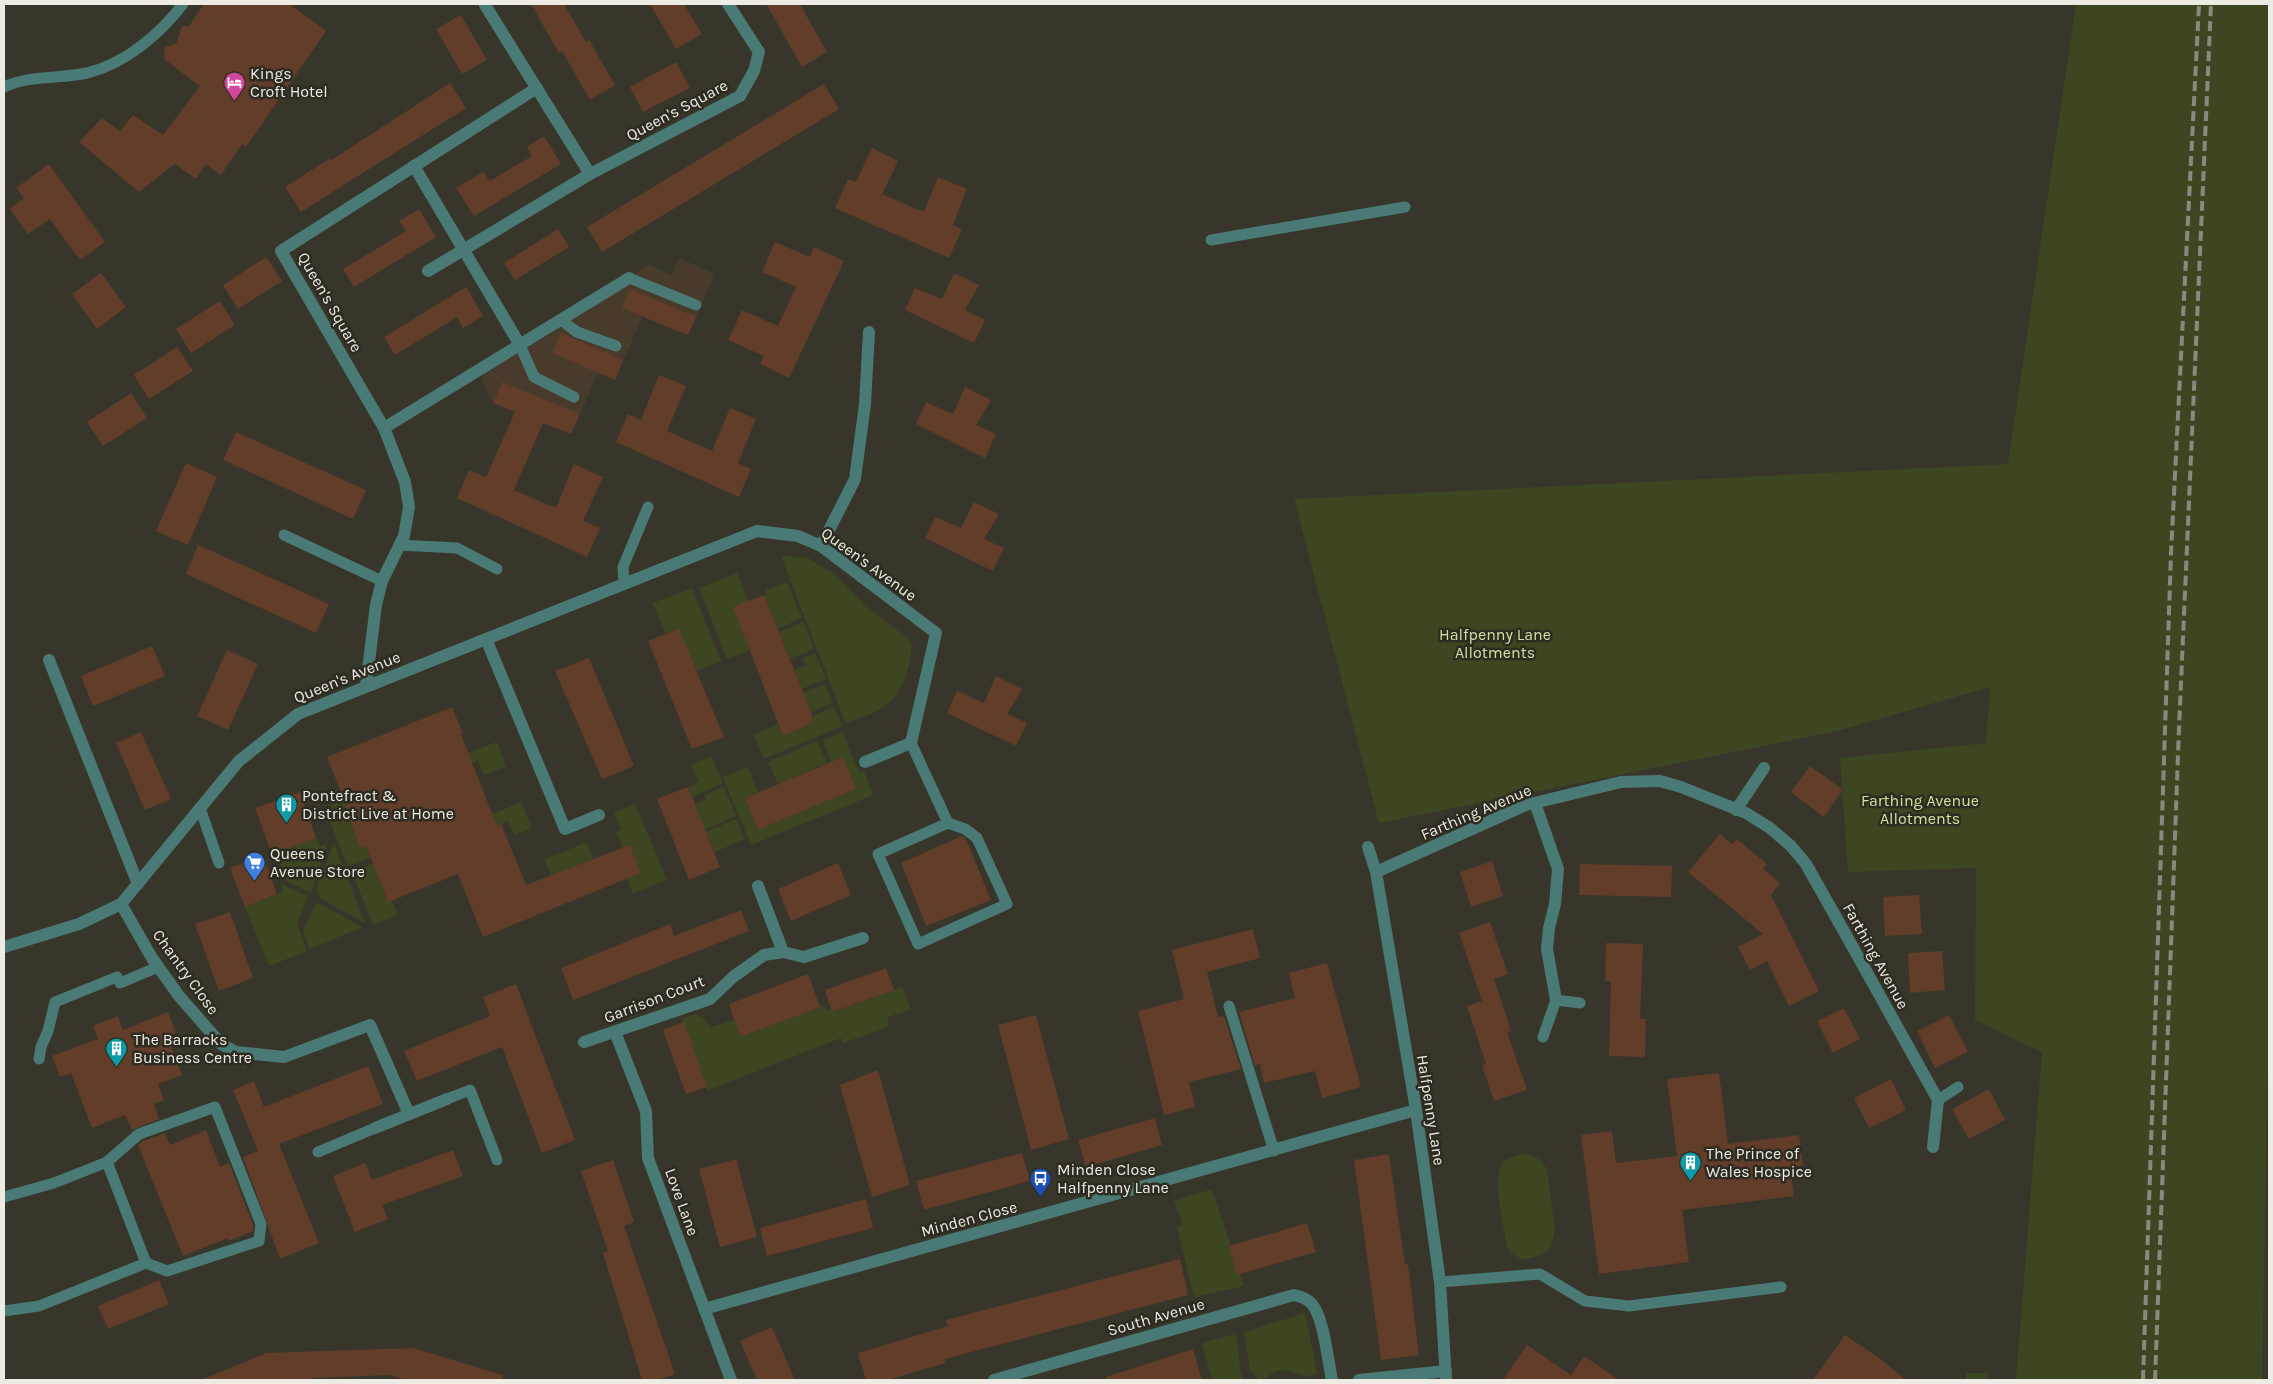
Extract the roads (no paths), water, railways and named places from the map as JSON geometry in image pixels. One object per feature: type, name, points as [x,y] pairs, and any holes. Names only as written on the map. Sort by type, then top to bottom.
[{"type":"street","points":[[485,4],[590,174]]},
{"type":"street","name":"Queen's Square","points":[[428,271],[590,174],[740,96],[754,71],[758,52],[728,4]]},
{"type":"street","name":"Queen's Square","points":[[384,428],[281,250],[537,88]]},
{"type":"street","points":[[414,166],[520,345]]},
{"type":"street","points":[[366,686],[376,605],[382,581],[404,536],[409,507],[405,482],[384,428],[629,278]]},
{"type":"street","points":[[821,546],[855,479],[865,404],[869,332]]},
{"type":"street","name":"Queen's Avenue","points":[[4,947],[79,924],[121,904],[239,761],[298,714],[757,531],[798,536],[821,546],[936,633],[911,743]]},
{"type":"street","points":[[486,639],[565,829],[599,815]]},
{"type":"street","points":[[49,660],[138,884]]},
{"type":"street","points":[[865,762],[911,743]]},
{"type":"street","points":[[1736,810],[1764,768]]},
{"type":"street","name":"Farthing Avenue","points":[[1376,872],[1535,803],[1621,782],[1660,782],[1681,787],[1736,810],[1770,828],[1791,846],[1806,864],[1938,1100]]},
{"type":"street","points":[[1535,803],[1558,869],[1555,904],[1549,928],[1547,949],[1556,1000]]},
{"type":"street","name":"Halfpenny Lane","points":[[1368,847],[1376,872],[1416,1110],[1440,1282],[1446,1376]]},
{"type":"street","points":[[758,886],[783,952]]},
{"type":"street","name":"Chantry Close","points":[[121,904],[158,967],[179,996],[221,1044],[236,1052],[284,1057],[370,1025],[409,1114]]},
{"type":"street","name":"Garrison Court","points":[[584,1042],[710,999],[733,977],[764,955],[783,952],[804,957],[863,938]]},
{"type":"street","name":"Love Lane","points":[[615,1032],[646,1111],[648,1158],[731,1380]]},
{"type":"street","points":[[375,1128],[446,1099]]},
{"type":"street","points":[[1933,1148],[1938,1100]]},
{"type":"street","name":"Minden Close","points":[[704,1309],[1416,1110]]},
{"type":"street","name":"South Avenue","points":[[994,1380],[1294,1295],[1304,1298],[1314,1305],[1319,1316],[1332,1380]]},
{"type":"street","points":[[1359,1380],[1446,1376]]},
{"type":"lane","points":[[5,83],[88,73],[133,53],[171,19],[183,4]]},
{"type":"lane","points":[[1211,240],[1405,207]]},
{"type":"lane","points":[[629,278],[696,305]]},
{"type":"lane","points":[[561,320],[577,332],[616,346]]},
{"type":"lane","points":[[520,345],[534,377],[574,398]]},
{"type":"lane","points":[[624,584],[623,567],[648,507]]},
{"type":"lane","points":[[284,535],[382,581]]},
{"type":"lane","points":[[399,545],[457,548],[497,569]]},
{"type":"lane","points":[[911,743],[948,822],[965,829],[977,838],[1007,904],[918,944],[878,854],[948,822]]},
{"type":"lane","points":[[200,808],[219,864]]},
{"type":"lane","points":[[39,1059],[40,1047],[48,1031],[55,1002],[117,976],[120,983],[158,967]]},
{"type":"lane","points":[[1543,1037],[1556,1000],[1580,1003]]},
{"type":"lane","points":[[1229,1006],[1274,1151]]},
{"type":"lane","points":[[1938,1100],[1958,1087]]},
{"type":"lane","points":[[446,1099],[470,1090],[497,1160]]},
{"type":"lane","points":[[4,1197],[54,1183],[107,1162],[139,1134],[215,1107],[261,1224],[259,1241],[167,1271],[146,1262],[107,1162]]},
{"type":"lane","points":[[318,1152],[375,1128]]},
{"type":"lane","points":[[4,1311],[39,1306],[146,1262]]},
{"type":"lane","points":[[1440,1282],[1540,1274],[1586,1301],[1629,1306],[1781,1287]]},
{"type":"railway","points":[[2143,1380],[2171,553],[2199,4]]},
{"type":"railway","points":[[2155,1380],[2179,728],[2211,4]]},
{"type":"place","name":"Kings Croft Hotel","points":[[234,101]]},
{"type":"place","name":"Pontefract & District Live at Home","points":[[286,823]]},
{"type":"place","name":"Queens Avenue Store","points":[[254,881]]},
{"type":"place","name":"The Barracks Business Centre","points":[[117,1067]]},
{"type":"place","name":"The Prince of Wales Hospice","points":[[1690,1181]]},
{"type":"place","name":"Minden Close Halfpenny Lane","points":[[1041,1197]]},
{"type":"park label","name":"Halfpenny Lane Allotments","points":[[1495,643]]},
{"type":"park label","name":"Farthing Avenue Allotments","points":[[1920,809]]}]
